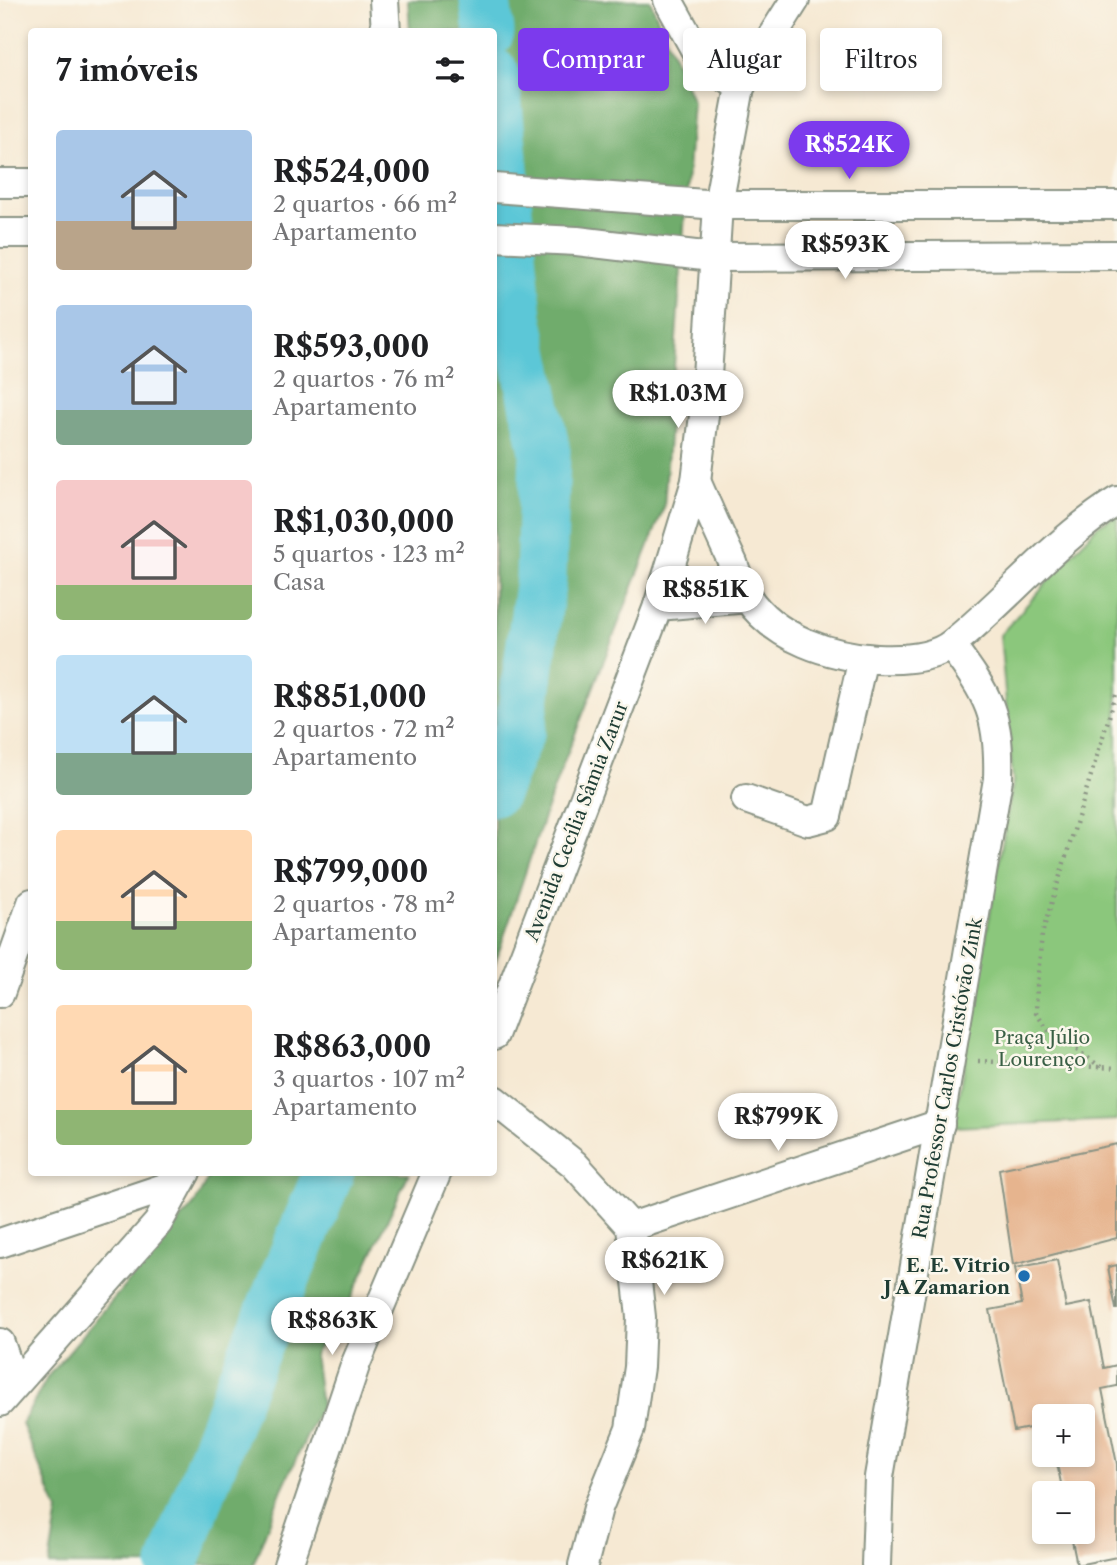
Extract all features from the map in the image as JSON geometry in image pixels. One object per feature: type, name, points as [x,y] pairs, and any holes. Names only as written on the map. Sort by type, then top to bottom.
[{"type":"street","points":[[384,0],[386,28]]},
{"type":"street","points":[[668,0],[683,28]]},
{"type":"street","points":[[777,28],[795,0]]},
{"type":"street","name":"Avenida Cecília Sâmia Zarur","points":[[497,1027],[658,606],[696,481],[705,407],[712,257],[718,205],[739,91]]},
{"type":"street","points":[[0,183],[28,183]]},
{"type":"street","points":[[497,188],[718,205],[1117,205]]},
{"type":"street","points":[[0,233],[28,233]]},
{"type":"street","points":[[497,237],[577,241],[712,257],[1117,256]]},
{"type":"street","points":[[696,481],[748,598],[774,623],[810,647],[863,658],[916,658],[951,645],[1087,520],[1117,501]]},
{"type":"street","points":[[658,606],[748,598]]},
{"type":"street","name":"Rua Professor Carlos Cristóvão Zink","points":[[876,1565],[879,1477],[998,779],[999,737],[990,705],[951,645]]},
{"type":"street","points":[[746,799],[808,821],[827,816],[863,658]]},
{"type":"street","points":[[0,993],[28,914]]},
{"type":"street","points":[[497,1102],[573,1164],[631,1227],[641,1317],[630,1429],[598,1508],[583,1565]]},
{"type":"street","points":[[631,1227],[940,1124]]},
{"type":"street","points":[[288,1565],[356,1363],[435,1176]]},
{"type":"street","points":[[0,1243],[183,1178]]},
{"type":"street","points":[[5,1395],[158,1223],[183,1178]]},
{"type":"street","points":[[0,1343],[9,1369],[5,1395]]},
{"type":"path","points":[[1101,1067],[1048,1030],[1036,1013],[1037,985],[1042,934],[1117,691]]},
{"type":"path","points":[[950,1059],[1117,1068]]},
{"type":"green space","points":[[408,0],[650,0],[662,28],[518,28],[518,91],[669,91],[669,45],[683,78],[683,91],[688,91],[693,102],[664,507],[552,793],[497,957],[497,28],[410,28]]},
{"type":"green space","name":"Praça Júlio Lourenço","points":[[1117,515],[1117,1120],[953,1127],[1013,781],[1000,635],[1097,526]]},
{"type":"green space","points":[[209,1176],[408,1176],[348,1306],[314,1354],[321,1406],[282,1489],[253,1565],[49,1565],[58,1511],[22,1424],[48,1376],[195,1203]]},
{"type":"building","points":[[1117,1144],[1117,1238],[1013,1265],[999,1169]]},
{"type":"building","points":[[1057,1260],[1066,1307],[1091,1302],[1104,1368],[1117,1365],[1117,1386],[1102,1389],[1117,1464],[1117,1557],[1077,1565],[1073,1544],[1095,1544],[1095,1481],[1061,1481],[1058,1467],[1095,1467],[1095,1404],[1032,1404],[1032,1428],[1014,1431],[990,1310],[1022,1304],[1015,1268]]},
{"type":"building","points":[[1117,1265],[1117,1309],[1116,1309],[1108,1267]]},
{"type":"waterway","points":[[485,0],[488,28]]},
{"type":"waterway","points":[[497,106],[517,317],[545,451],[541,579],[520,729],[497,784]]},
{"type":"waterway","points":[[173,1565],[243,1378],[327,1176]]},
{"type":"place","name":"E. E. Vitrio J A Zamarion","points":[[1024,1276]]}]
